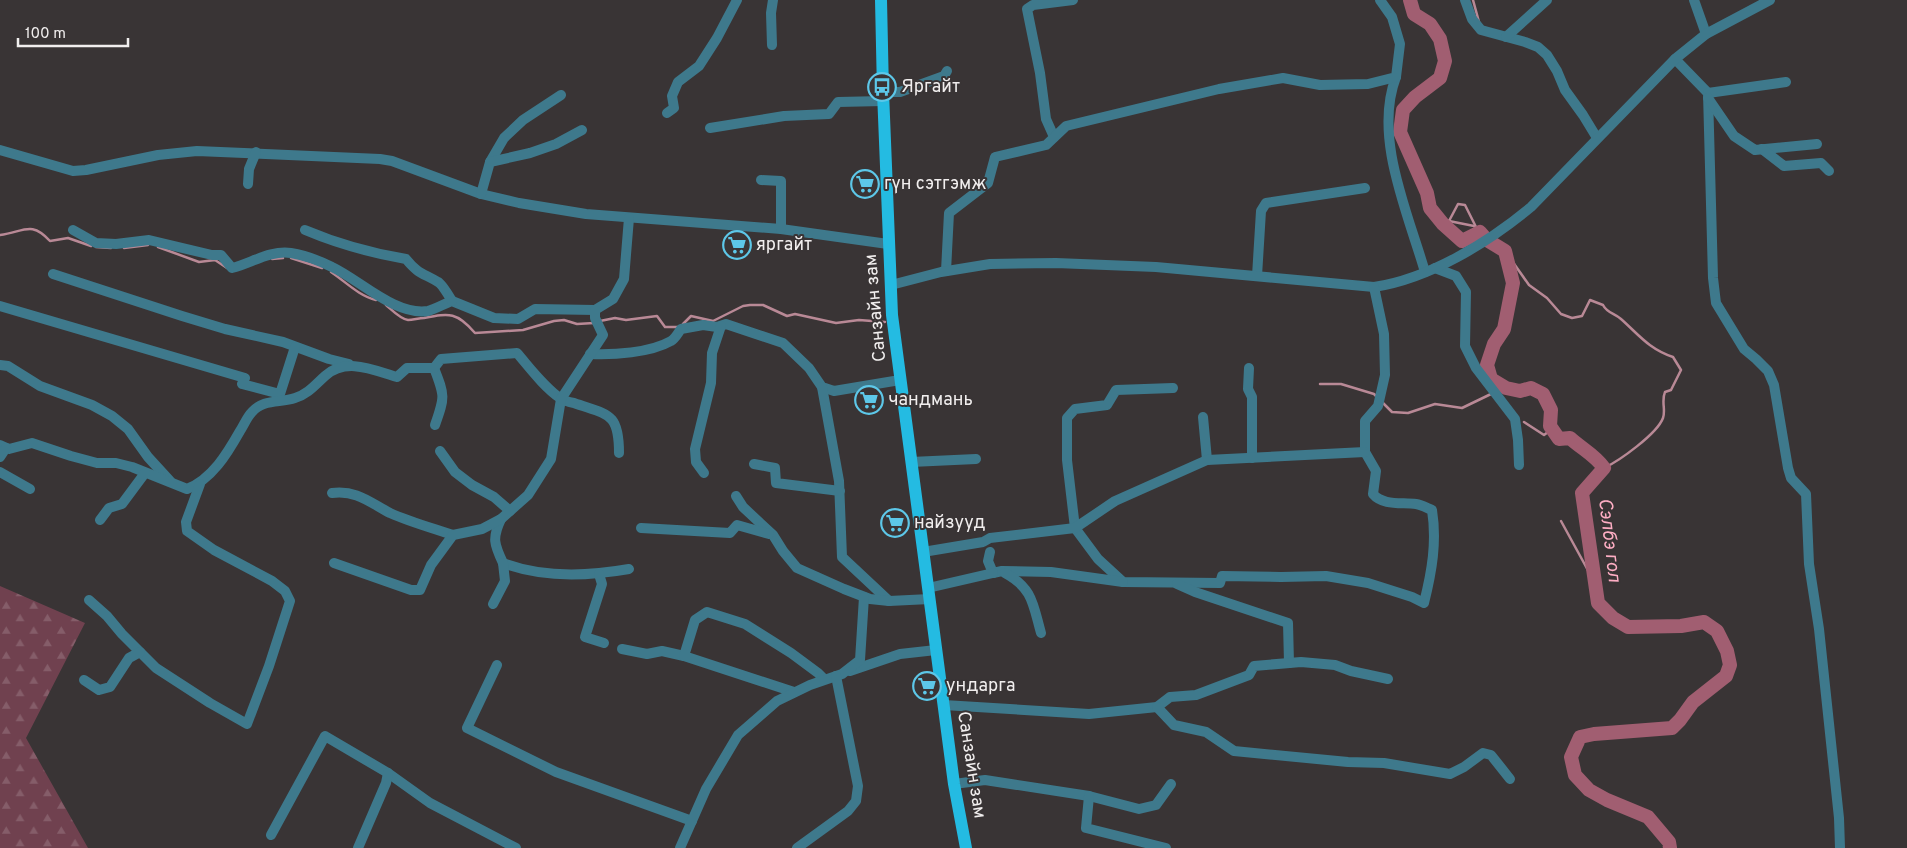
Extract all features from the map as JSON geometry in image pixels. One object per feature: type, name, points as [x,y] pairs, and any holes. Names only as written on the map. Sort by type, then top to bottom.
[{"type":"main road","name":"Санзайн зам","points":[[881,0],[888,244],[893,321],[954,784],[966,848]]},
{"type":"street","points":[[667,112],[674,108],[672,96],[678,82],[699,66],[738,0]]},
{"type":"street","points":[[772,46],[771,13],[773,0]]},
{"type":"street","points":[[1054,137],[1046,120],[1040,74],[1027,9],[1033,4],[1073,0]]},
{"type":"street","points":[[1380,0],[1392,17],[1400,44],[1396,77],[1391,89],[1387,112],[1396,175],[1430,270]]},
{"type":"street","points":[[1465,0],[1472,19],[1481,30],[1538,47],[1548,55],[1557,71],[1564,90],[1597,138]]},
{"type":"street","points":[[1506,37],[1547,0]]},
{"type":"street","points":[[1694,0],[1706,34]]},
{"type":"street","points":[[891,284],[946,271],[990,264],[1056,263],[1118,265],[1374,287],[1406,280],[1476,246],[1509,226],[1531,207],[1675,59],[1706,34],[1759,4],[1770,0]]},
{"type":"street","points":[[1675,59],[1708,95],[1734,136],[1755,150],[1817,144]]},
{"type":"street","points":[[710,128],[784,116],[829,114],[838,102],[883,97],[944,76],[947,71]]},
{"type":"street","points":[[946,271],[949,212],[988,183],[995,157],[1046,145],[1066,126],[1219,89],[1283,78],[1320,84],[1368,84],[1396,77]]},
{"type":"street","points":[[1708,95],[1786,82]]},
{"type":"street","points":[[481,194],[490,162],[504,138],[523,120],[561,95]]},
{"type":"street","points":[[1708,95],[1714,296],[1716,303],[1744,349],[1768,372],[1774,385],[1791,478],[1806,494],[1809,564],[1819,629],[1839,818],[1840,848]]},
{"type":"street","points":[[490,162],[530,153],[556,144],[582,130]]},
{"type":"street","points":[[1762,149],[1784,166],[1821,163],[1829,171]]},
{"type":"street","points":[[0,150],[73,171],[158,155],[197,151],[256,152],[380,159],[400,164],[481,194],[519,203],[586,214],[781,229],[888,244]]},
{"type":"street","points":[[248,184],[249,169],[256,152]]},
{"type":"street","points":[[761,180],[781,181],[781,229]]},
{"type":"street","points":[[1257,276],[1261,211],[1266,203],[1365,188]]},
{"type":"street","points":[[306,230],[332,241],[364,249],[372,253],[406,259],[414,270],[429,279],[440,282],[452,301],[494,318],[518,320],[536,309],[595,310],[613,299],[624,279],[629,218]]},
{"type":"street","points":[[73,230],[96,243],[116,244],[149,240],[222,255],[232,268],[244,265],[262,256],[290,253],[332,267],[410,311],[430,311],[437,306],[452,301]]},
{"type":"street","points":[[1430,270],[1456,276],[1466,292],[1465,346],[1476,368],[1514,420],[1518,440],[1519,464]]},
{"type":"street","points":[[52,274],[225,329],[262,336],[329,359],[397,377],[407,368],[434,368]]},
{"type":"street","points":[[736,496],[743,508],[773,535],[797,568],[844,590],[870,599],[889,601],[929,593],[998,572],[1051,572],[1123,582],[1174,583],[1220,583],[1222,576],[1326,576],[1368,583],[1412,597],[1424,603],[1432,574],[1434,554],[1432,510],[1419,504],[1378,500],[1373,494],[1376,471],[1365,452],[1365,420],[1378,406],[1384,375],[1384,334],[1374,287]]},
{"type":"street","points":[[0,306],[244,378],[242,384],[280,394],[295,347]]},
{"type":"street","points":[[332,493],[344,491],[366,498],[390,513],[453,535],[482,529],[501,519],[528,495],[551,459],[561,399],[602,335],[595,318],[595,310]]},
{"type":"street","points":[[590,354],[605,355],[654,348],[673,341],[681,329],[703,325],[717,327],[726,324],[783,343],[810,368],[822,387],[840,491],[842,558],[889,601]]},
{"type":"street","points":[[704,473],[696,462],[695,449],[711,383],[712,353],[721,326]]},
{"type":"street","points":[[434,368],[441,359],[517,353],[542,382],[561,399],[608,414],[616,424],[619,436],[619,453]]},
{"type":"street","points":[[0,365],[8,366],[40,386],[92,405],[112,416],[128,429],[148,457],[172,484]]},
{"type":"street","points":[[89,600],[107,616],[156,668],[171,679],[247,724],[269,666],[290,600],[285,591],[272,581],[214,550],[187,532],[186,522],[200,484],[227,454],[251,412],[261,404],[295,398],[313,389],[338,366],[354,365]]},
{"type":"street","points":[[434,368],[442,387],[444,402],[435,425]]},
{"type":"street","points":[[1249,368],[1248,389],[1252,397],[1252,458]]},
{"type":"street","points":[[822,387],[834,391],[900,380]]},
{"type":"street","points":[[1123,582],[1098,559],[1075,528],[1067,460],[1068,418],[1075,409],[1107,405],[1116,390],[1173,388]]},
{"type":"street","points":[[1204,417],[1206,460]]},
{"type":"street","points":[[0,457],[3,447],[9,449],[32,443],[97,463],[116,463],[187,490],[200,484]]},
{"type":"street","points":[[440,451],[455,472],[472,486],[494,497],[510,511]]},
{"type":"street","points":[[923,552],[983,542],[990,538],[1075,528],[1114,501],[1206,460],[1365,452]]},
{"type":"street","points":[[911,462],[976,459]]},
{"type":"street","points":[[754,464],[775,468],[776,483],[840,491]]},
{"type":"street","points":[[0,472],[30,489]]},
{"type":"street","points":[[100,520],[109,508],[122,504],[145,473]]},
{"type":"street","points":[[493,604],[505,581],[503,563],[494,544],[496,530],[501,519]]},
{"type":"street","points":[[641,528],[730,532],[737,525],[773,535]]},
{"type":"street","points":[[334,563],[411,590],[420,590],[430,565],[453,535]]},
{"type":"street","points":[[990,552],[988,561],[998,572],[1018,580],[1029,593],[1041,633]]},
{"type":"street","points":[[503,563],[515,567],[554,573],[599,574],[629,569]]},
{"type":"street","points":[[599,574],[602,584],[585,637],[604,644]]},
{"type":"street","points":[[1174,583],[1195,592],[1288,623],[1289,663]]},
{"type":"street","points":[[817,585],[844,590]]},
{"type":"street","points":[[839,674],[860,660],[864,597]]},
{"type":"street","points":[[684,656],[694,620],[707,612],[745,624],[791,653],[824,679]]},
{"type":"street","points":[[622,649],[647,654],[662,651],[684,656],[794,692]]},
{"type":"street","points":[[680,848],[706,789],[738,735],[777,701],[824,679],[900,654],[936,650]]},
{"type":"street","points":[[84,680],[99,690],[110,687],[129,658],[140,652]]},
{"type":"street","points":[[944,705],[1089,714],[1157,708],[1170,697],[1196,695],[1249,675],[1254,666],[1301,662],[1335,665],[1351,671],[1388,679]]},
{"type":"street","points":[[497,665],[467,728],[556,772],[692,821]]},
{"type":"street","points":[[797,848],[848,810],[856,801],[858,786],[839,674]]},
{"type":"street","points":[[1157,708],[1174,725],[1206,732],[1234,752],[1348,762],[1384,763],[1450,774],[1464,767],[1483,753],[1491,754],[1510,779]]},
{"type":"street","points":[[270,835],[284,813],[325,736],[388,773],[430,803],[516,848]]},
{"type":"street","points":[[358,848],[386,783],[388,773]]},
{"type":"street","points":[[954,784],[985,780],[1090,796],[1139,809],[1156,805],[1171,784]]},
{"type":"street","points":[[1090,796],[1086,828],[1166,848]]},
{"type":"green space","points":[[0,586],[85,623],[26,738],[88,848],[0,848]]},
{"type":"waterway","name":"Сэлбэ гол","points":[[1410,0],[1414,14],[1430,24],[1440,39],[1445,61],[1440,78],[1415,97],[1403,110],[1400,132],[1427,193],[1430,208],[1443,224],[1462,241],[1480,232],[1487,240],[1505,251],[1513,283],[1504,329],[1494,344],[1487,365],[1491,379],[1506,388],[1520,391],[1531,388],[1543,394],[1551,410],[1550,426],[1559,439],[1570,438],[1604,468],[1582,493],[1598,603],[1613,618],[1628,627],[1681,626],[1704,622],[1717,631],[1727,651],[1730,665],[1726,676],[1693,702],[1672,728],[1594,734],[1580,737],[1571,757],[1575,775],[1589,790],[1607,800],[1648,817],[1669,842],[1670,848]]},
{"type":"waterway","points":[[1473,0],[1479,22]]},
{"type":"waterway","points":[[1449,221],[1458,204],[1465,205],[1477,229]]},
{"type":"waterway","points":[[1439,219],[1474,226],[1480,232]]},
{"type":"waterway","points":[[0,235],[32,229],[38,231],[50,241],[68,238],[91,246]]},
{"type":"waterway","points":[[124,248],[148,245]]},
{"type":"waterway","points":[[96,247],[111,248]]},
{"type":"waterway","points":[[158,247],[199,262],[215,260],[227,268]]},
{"type":"waterway","points":[[1505,251],[1529,285],[1547,298],[1561,314],[1572,318],[1582,316],[1590,300],[1603,305],[1651,346],[1673,357],[1681,370],[1671,390],[1665,392],[1663,399],[1664,415],[1653,432],[1637,446],[1604,468]]},
{"type":"waterway","points":[[272,259],[283,258]]},
{"type":"waterway","points":[[291,258],[322,268]]},
{"type":"waterway","points":[[331,272],[358,292],[376,300]]},
{"type":"waterway","points":[[386,305],[399,316],[408,320],[440,315],[452,316],[463,321],[475,333],[523,330],[564,320],[577,324],[594,323]]},
{"type":"waterway","points":[[683,324],[691,316],[713,321],[743,306],[750,305],[763,305],[787,316],[795,314],[836,323],[859,320],[885,322]]},
{"type":"waterway","points":[[600,321],[615,318],[626,320],[657,316],[665,327],[678,327]]},
{"type":"waterway","points":[[1320,384],[1341,384],[1376,396]]},
{"type":"waterway","name":"Сэлбэ гол","points":[[1496,391],[1506,388]]},
{"type":"waterway","points":[[1382,402],[1392,412],[1408,413],[1435,404],[1462,408],[1491,394]]},
{"type":"waterway","points":[[1524,422],[1544,435],[1552,429]]},
{"type":"waterway","points":[[1561,521],[1596,585]]},
{"type":"place","name":"Яргайт","points":[[882,87]]},
{"type":"place","name":"гүн сэтгэмж","points":[[865,184]]},
{"type":"place","name":"яргайт","points":[[737,245]]},
{"type":"place","name":"чандмань","points":[[869,400]]},
{"type":"place","name":"найзууд","points":[[895,523]]},
{"type":"place","name":"ундарга","points":[[927,686]]}]
